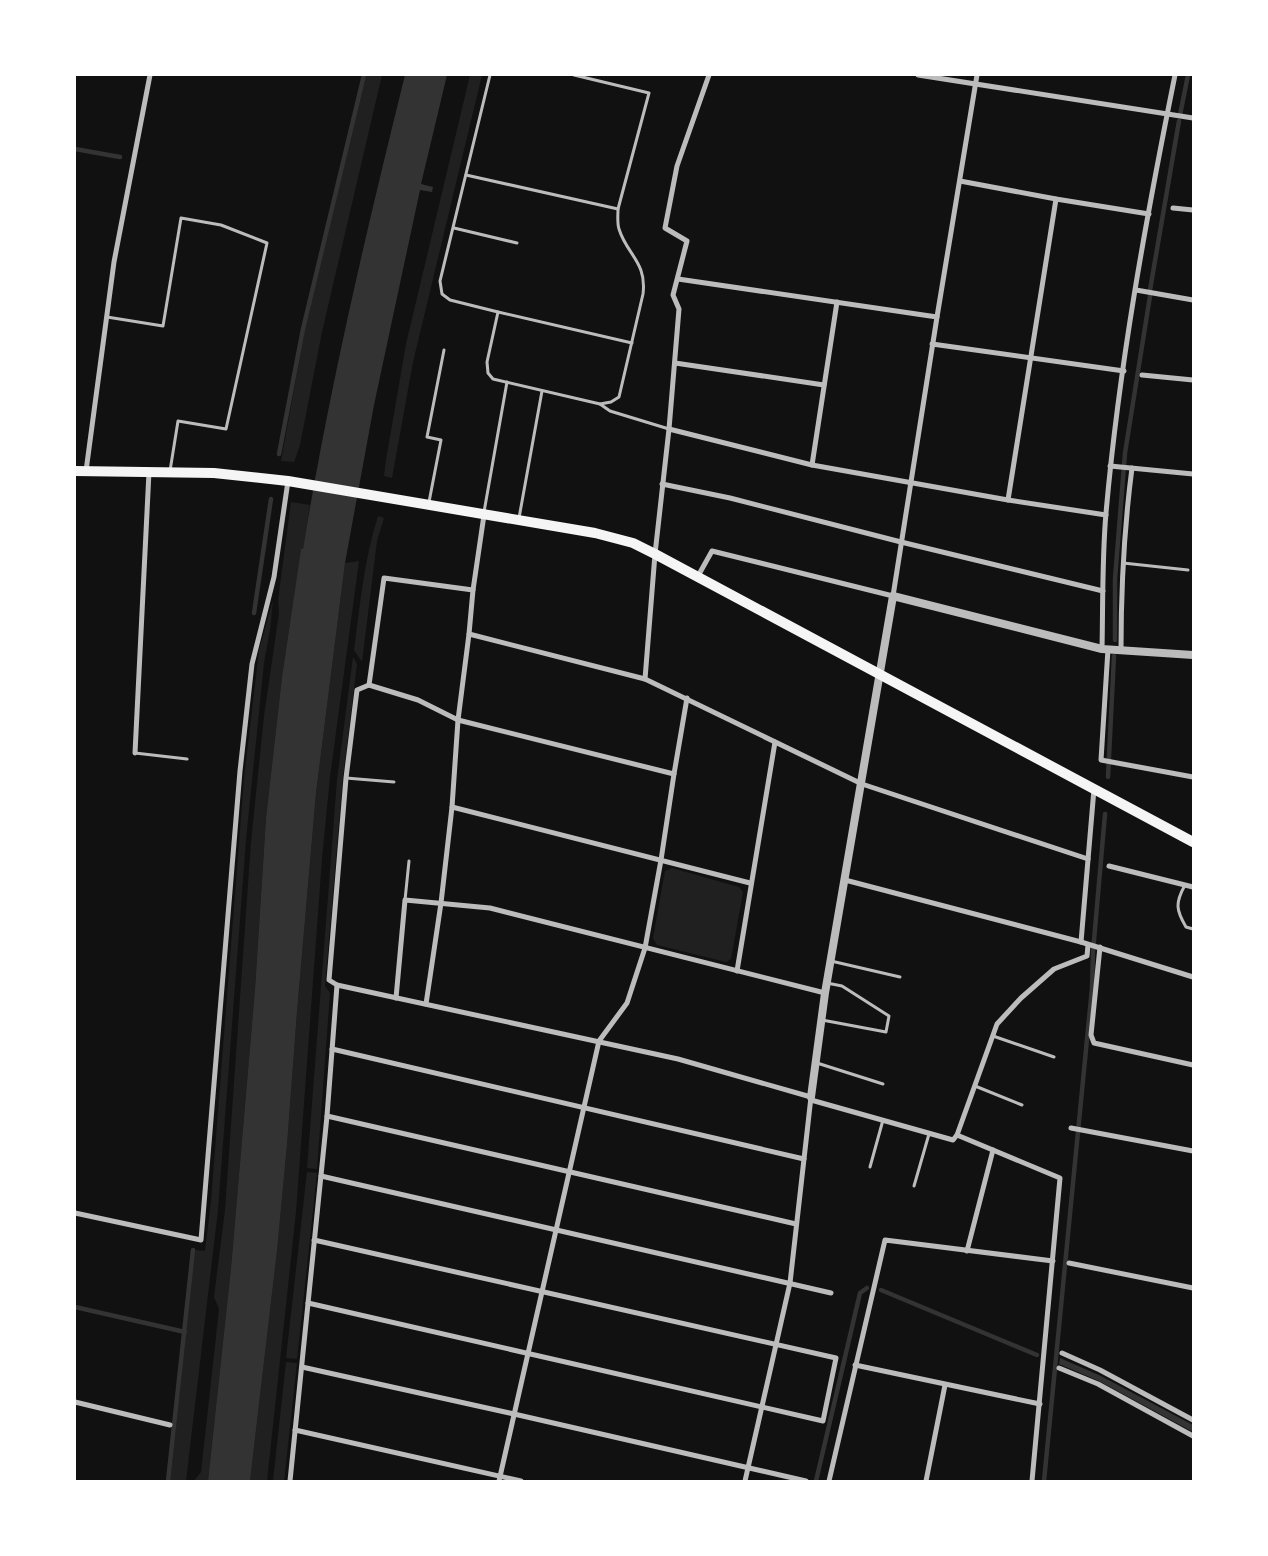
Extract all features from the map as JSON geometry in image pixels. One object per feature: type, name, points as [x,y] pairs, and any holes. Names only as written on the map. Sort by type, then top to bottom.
[{"type":"main road","points":[[75,471],[214,473],[306,484],[594,533],[632,543],[880,673],[1193,842]]},
{"type":"street","points":[[86,471],[114,262],[150,75]]},
{"type":"street","points":[[645,679],[655,554],[680,309],[673,295],[687,240],[665,228],[677,166],[709,75]]},
{"type":"street","points":[[918,75],[1193,118]]},
{"type":"street","points":[[745,1481],[790,1283],[825,993],[862,784],[977,75]]},
{"type":"street","points":[[1175,75],[1136,290],[1110,466],[1103,592],[1105,649],[1101,760],[1193,777]]},
{"type":"street","points":[[960,181],[1149,214]]},
{"type":"street","points":[[1008,500],[1056,199]]},
{"type":"street","points":[[1172,208],[1193,210]]},
{"type":"street","points":[[678,280],[937,317]]},
{"type":"street","points":[[1136,290],[1193,300]]},
{"type":"street","points":[[812,465],[837,302]]},
{"type":"street","points":[[932,344],[1030,356],[1124,371]]},
{"type":"street","points":[[675,363],[824,385]]},
{"type":"street","points":[[1142,375],[1193,380]]},
{"type":"street","points":[[669,429],[812,465],[1106,516]]},
{"type":"street","points":[[1110,466],[1193,474]]},
{"type":"street","points":[[1122,650],[1121,593],[1131,468]]},
{"type":"street","points":[[135,754],[149,472]]},
{"type":"street","points":[[75,1213],[201,1240],[240,771],[252,664],[274,577],[288,482]]},
{"type":"street","points":[[662,484],[730,498],[1103,592]]},
{"type":"street","points":[[426,1004],[441,903],[452,807],[458,720],[484,515]]},
{"type":"street","points":[[698,576],[712,551],[1105,649],[1193,655]]},
{"type":"street","points":[[369,685],[384,578],[473,590]]},
{"type":"street","points":[[469,634],[645,679],[862,784],[1088,859]]},
{"type":"street","points":[[674,774],[458,720],[418,700],[369,685],[357,690],[346,778],[329,980],[337,985],[678,1059],[953,1140],[957,1135],[997,1024],[1054,969],[1087,956],[1088,945]]},
{"type":"street","points":[[499,1479],[599,1042],[627,1003],[645,948],[662,860],[687,698]]},
{"type":"street","points":[[737,970],[775,742]]},
{"type":"street","points":[[1081,942],[1094,789]]},
{"type":"street","points":[[452,807],[750,883]]},
{"type":"street","points":[[1109,866],[1193,887]]},
{"type":"street","points":[[845,880],[1099,947],[1193,977]]},
{"type":"street","points":[[396,998],[405,900],[490,908],[825,993]]},
{"type":"street","points":[[1099,947],[1091,1035],[1094,1042],[1193,1065]]},
{"type":"street","points":[[290,1481],[327,1116],[337,985]]},
{"type":"street","points":[[332,1049],[804,1159]]},
{"type":"street","points":[[327,1116],[796,1224]]},
{"type":"street","points":[[1076,1129],[1193,1151]]},
{"type":"street","points":[[957,1135],[1060,1178],[1054,1261],[1032,1481]]},
{"type":"street","points":[[967,1251],[993,1150]]},
{"type":"street","points":[[321,1176],[831,1293]]},
{"type":"street","points":[[308,1303],[823,1421],[836,1358],[314,1240]]},
{"type":"street","points":[[828,1481],[886,1240],[1054,1261]]},
{"type":"street","points":[[1069,1263],[1193,1288]]},
{"type":"street","points":[[1062,1354],[1100,1370],[1193,1420]]},
{"type":"street","points":[[855,1365],[1040,1404]]},
{"type":"street","points":[[302,1367],[806,1481]]},
{"type":"street","points":[[1058,1368],[1098,1384],[1193,1436]]},
{"type":"street","points":[[926,1481],[945,1385]]},
{"type":"street","points":[[75,1402],[170,1425]]},
{"type":"street","points":[[296,1430],[499,1479],[521,1481]]},
{"type":"lane","points":[[490,75],[440,281],[442,294],[450,300],[632,343]]},
{"type":"lane","points":[[498,312],[487,362],[488,373],[493,379],[600,404],[612,402],[619,397],[644,282],[638,262],[625,244],[618,226],[618,209],[649,93],[574,75]]},
{"type":"lane","points":[[466,175],[618,209]]},
{"type":"lane","points":[[106,317],[163,326],[181,218],[221,225],[267,243],[226,429],[178,421],[170,472]]},
{"type":"lane","points":[[454,228],[517,243]]},
{"type":"lane","points":[[429,505],[441,440],[427,437],[444,350]]},
{"type":"lane","points":[[484,515],[506,382]]},
{"type":"lane","points":[[519,521],[542,391]]},
{"type":"lane","points":[[600,404],[610,411],[669,429]]},
{"type":"lane","points":[[1123,563],[1188,570]]},
{"type":"lane","points":[[135,754],[187,759]]},
{"type":"lane","points":[[346,778],[394,782]]},
{"type":"lane","points":[[405,900],[408,861]]},
{"type":"lane","points":[[1185,885],[1179,895],[1177,904],[1179,916],[1186,927],[1193,929]]},
{"type":"lane","points":[[831,961],[900,977]]},
{"type":"lane","points":[[822,1020],[886,1032],[889,1016],[842,986],[827,983]]},
{"type":"lane","points":[[993,1036],[1054,1057]]},
{"type":"lane","points":[[816,1062],[883,1084]]},
{"type":"lane","points":[[975,1086],[1022,1104]]},
{"type":"lane","points":[[870,1167],[883,1120]]},
{"type":"lane","points":[[914,1186],[929,1133]]},
{"type":"shaded area","points":[[366,75],[382,75],[322,332],[300,445],[294,462],[281,461],[305,329]]},
{"type":"shaded area","points":[[405,75],[447,75],[421,184],[433,187],[432,192],[420,190],[374,405],[345,563],[316,793],[277,1251],[250,1481],[208,1481],[231,1268],[255,989],[266,818],[282,677],[301,549],[303,549],[336,371],[362,252]]},
{"type":"shaded area","points":[[470,75],[482,75],[413,362],[392,478],[384,476],[406,344]]},
{"type":"shaded area","points":[[291,502],[310,505],[303,550],[301,550],[282,677],[266,818],[255,989],[231,1268],[208,1481],[194,1481],[201,1472],[219,1309],[214,1297],[225,1210],[251,842],[264,716],[279,613],[278,600]]},
{"type":"shaded area","points":[[378,516],[384,518],[377,541],[362,662],[354,650],[366,566]]},
{"type":"shaded area","points":[[359,561],[330,777],[322,859],[296,1212],[267,1481],[250,1481],[277,1251],[316,793],[345,563]]},
{"type":"shaded area","points":[[273,600],[264,663],[246,840],[218,1210],[186,1481],[170,1481],[195,1250],[205,1251],[211,1201],[244,779],[259,650]]},
{"type":"shaded area","points":[[353,657],[357,664],[343,776],[325,986],[330,993],[317,1169],[307,1168],[337,780]]},
{"type":"shaded area","points":[[672,868],[739,887],[743,892],[731,959],[726,962],[657,945],[653,938],[665,871]]},
{"type":"shaded area","points":[[307,1172],[317,1173],[297,1359],[286,1358]]},
{"type":"shaded area","points":[[1060,1358],[1101,1376],[1193,1425],[1193,1432],[1099,1381],[1059,1364]]},
{"type":"shaded area","points":[[286,1362],[297,1363],[284,1481],[273,1481]]},
{"type":"waterway","points":[[279,454],[303,329],[364,75]]},
{"type":"waterway","points":[[1180,115],[1188,75]]},
{"type":"waterway","points":[[1150,290],[1179,121]]},
{"type":"waterway","points":[[75,149],[120,157]]},
{"type":"waterway","points":[[1115,640],[1115,579],[1125,453],[1150,296]]},
{"type":"waterway","points":[[254,613],[271,499]]},
{"type":"waterway","points":[[1108,777],[1114,656]]},
{"type":"waterway","points":[[1044,1481],[1092,988],[1093,952],[1105,814]]},
{"type":"waterway","points":[[168,1481],[193,1250]]},
{"type":"waterway","points":[[816,1481],[860,1293],[867,1288]]},
{"type":"waterway","points":[[881,1290],[1037,1355]]},
{"type":"waterway","points":[[75,1307],[185,1332]]}]
